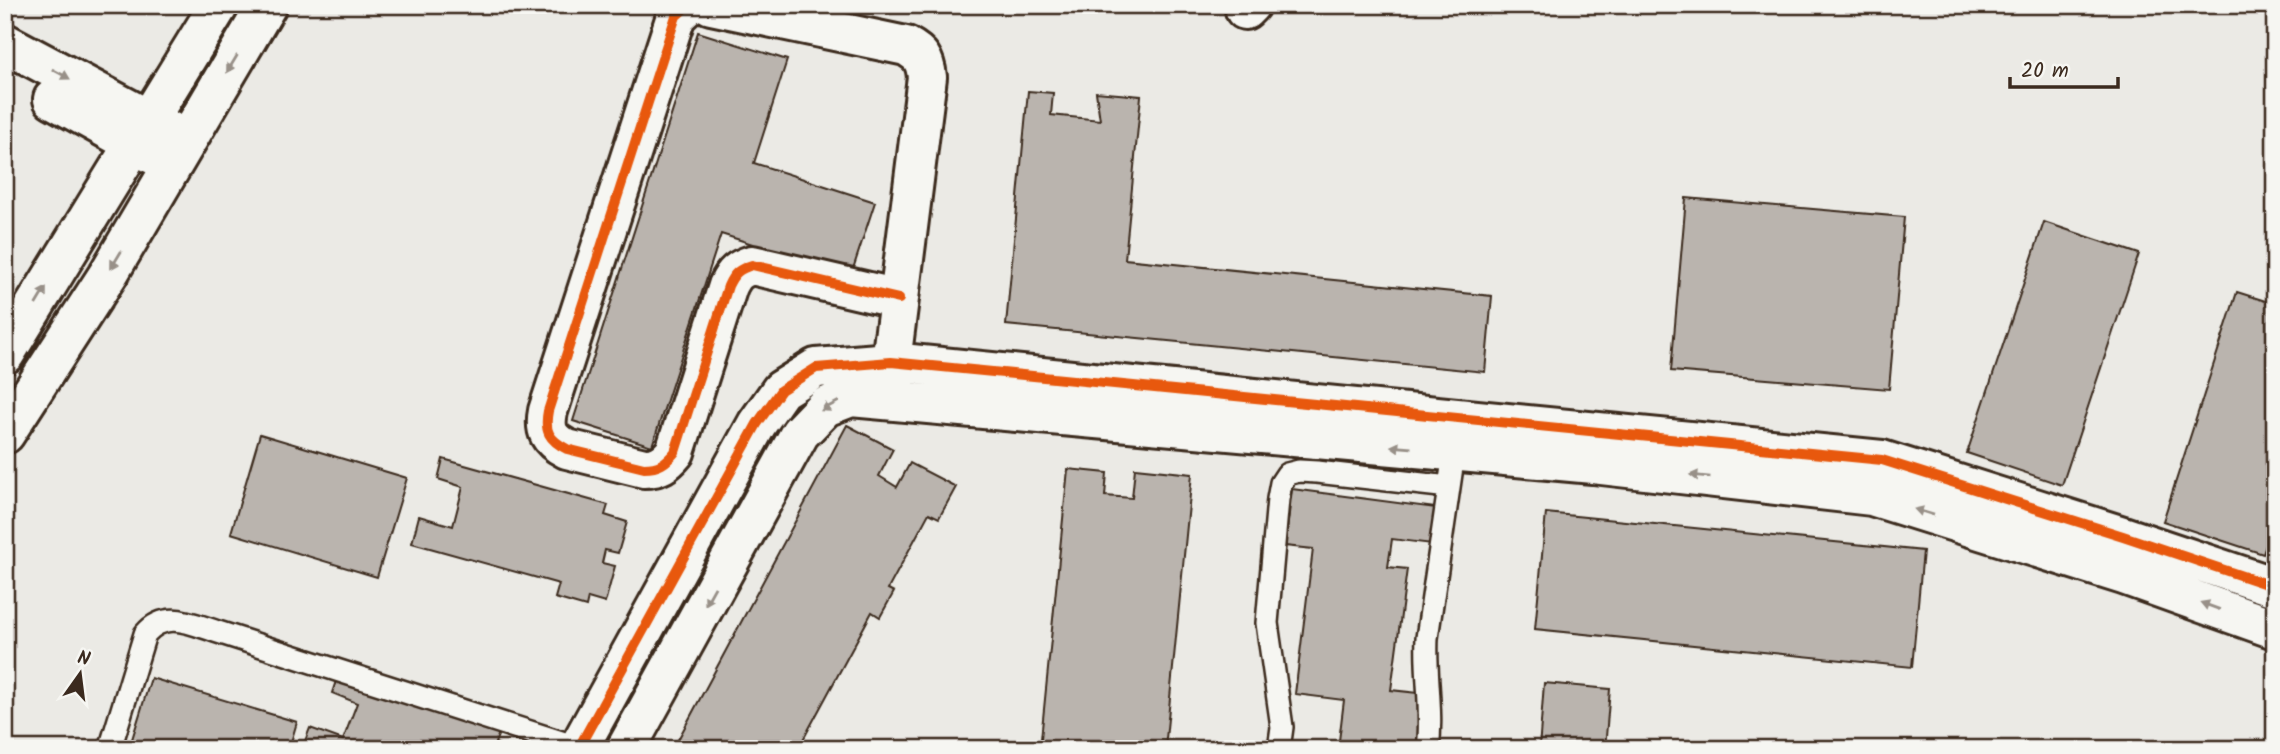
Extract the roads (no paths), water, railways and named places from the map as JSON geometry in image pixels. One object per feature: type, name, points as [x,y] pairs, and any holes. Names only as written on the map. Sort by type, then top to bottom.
[{"type":"street","points":[[5,354],[219,5]]},
{"type":"street","points":[[5,434],[109,273],[267,5]]},
{"type":"street","points":[[688,5],[676,16],[548,411],[548,435],[555,443],[567,449],[644,468],[656,468],[667,462],[675,452],[728,286],[733,275],[740,269],[752,265],[899,299]]},
{"type":"street","points":[[711,5],[906,46],[919,53],[926,64],[927,77],[891,362],[896,399]]},
{"type":"street","points":[[5,43],[140,132]]},
{"type":"street","points":[[5,74],[140,132],[180,153]]},
{"type":"street","points":[[580,748],[757,424],[781,390],[816,368],[891,362],[1592,448],[1872,496],[2124,575],[2275,629]]},
{"type":"street","points":[[626,749],[800,433],[825,407],[851,397],[896,399],[1453,469],[1592,448],[1882,460],[2275,587]]},
{"type":"street","points":[[1972,527],[1987,492]]},
{"type":"street","points":[[639,638],[682,648]]},
{"type":"lane","points":[[1279,749],[1282,727],[1267,623],[1278,499],[1281,484],[1287,474],[1299,471],[1453,469],[1427,638],[1428,749]]},
{"type":"lane","points":[[110,749],[145,634],[154,624],[164,620],[176,620],[218,632],[533,742],[580,748]]}]
